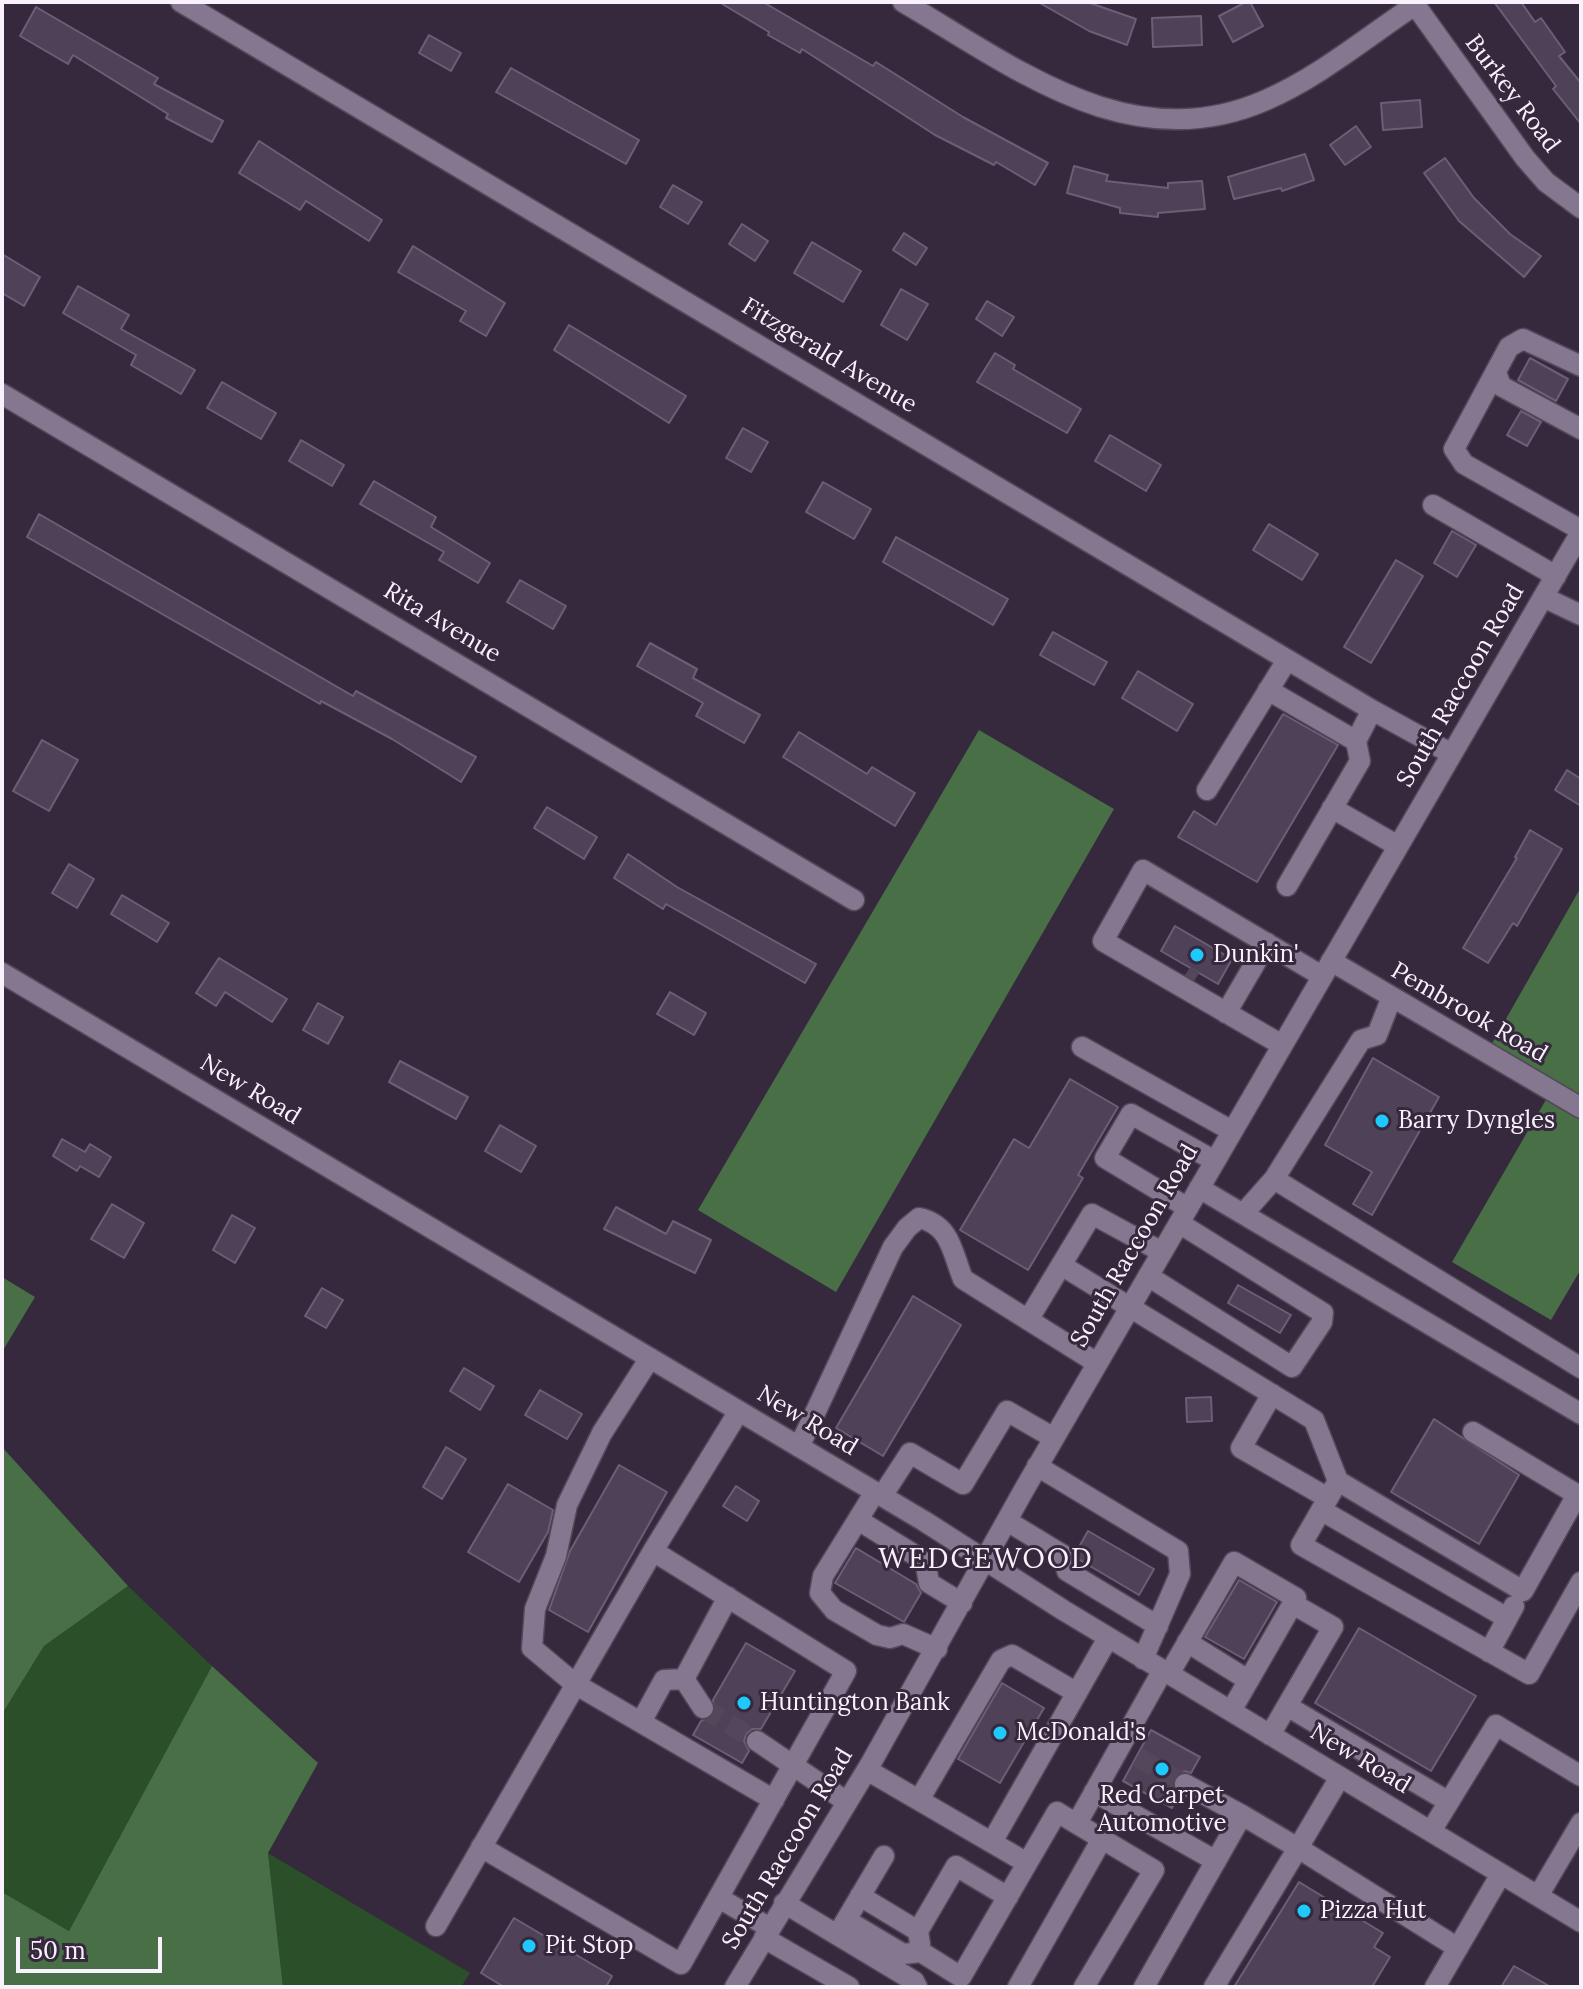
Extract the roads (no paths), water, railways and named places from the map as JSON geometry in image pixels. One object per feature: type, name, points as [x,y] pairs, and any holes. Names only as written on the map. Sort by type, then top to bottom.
[{"type":"street","name":"Fitzgerald Avenue","points":[[181,2],[1287,660],[1452,754]]},
{"type":"street","points":[[906,3],[1074,100],[1111,113],[1153,119],[1214,116],[1265,101],[1290,88],[1414,4]]},
{"type":"street","name":"Burkey Road","points":[[1414,4],[1525,158],[1546,182],[1581,208]]},
{"type":"street","points":[[1581,366],[1523,339],[1509,347],[1454,449],[1464,464],[1581,531]]},
{"type":"street","points":[[1496,372],[1501,386],[1581,429]]},
{"type":"street","name":"Rita Avenue","points":[[2,394],[854,900]]},
{"type":"street","points":[[1433,505],[1556,576]]},
{"type":"street","name":"South Raccoon Road","points":[[735,1987],[867,1770],[1037,1466],[1581,531]]},
{"type":"street","points":[[1543,597],[1581,615]]},
{"type":"street","points":[[1207,790],[1287,660]]},
{"type":"street","points":[[1268,690],[1356,741]]},
{"type":"street","points":[[1287,886],[1360,761],[1356,741],[1372,710]]},
{"type":"street","points":[[1332,808],[1398,846]]},
{"type":"street","name":"Pembrook Road","points":[[1109,930],[1143,870],[1267,943],[1391,999],[1581,1108]]},
{"type":"street","points":[[1219,1009],[1208,988],[1109,930],[1103,941],[1219,1009],[1282,1045]]},
{"type":"street","points":[[1219,1009],[1267,943]]},
{"type":"street","name":"New Road","points":[[2,973],[878,1494],[1108,1638],[1581,1922]]},
{"type":"street","points":[[1243,1214],[1274,1179],[1361,1040],[1377,1035],[1391,999]]},
{"type":"street","points":[[1082,1047],[1232,1131]]},
{"type":"street","points":[[1148,1276],[1292,1367],[1322,1322],[1323,1313],[1105,1158],[1131,1114],[1215,1161]]},
{"type":"street","points":[[1274,1179],[1581,1368]]},
{"type":"street","points":[[1199,1188],[1581,1414]]},
{"type":"street","points":[[1028,1320],[1092,1214],[1162,1252]]},
{"type":"street","points":[[799,1447],[893,1247],[919,1218],[936,1222],[951,1240],[963,1279],[1097,1363]]},
{"type":"street","points":[[1061,1265],[1314,1420],[1329,1497],[1301,1545],[1529,1674],[1581,1582]]},
{"type":"street","points":[[650,1358],[602,1433],[567,1505],[556,1556],[531,1626],[532,1648],[575,1684],[774,1800]]},
{"type":"street","points":[[1272,1394],[1241,1448],[1329,1497],[1523,1591]]},
{"type":"street","points":[[436,1926],[653,1551],[739,1411]]},
{"type":"street","points":[[937,1649],[903,1634],[890,1638],[877,1635],[834,1610],[822,1599],[820,1587],[823,1576],[858,1520],[910,1453],[963,1484],[1007,1411],[1054,1438]]},
{"type":"street","points":[[1473,1432],[1579,1496],[1489,1652]]},
{"type":"street","points":[[1037,1466],[1178,1551],[1180,1574],[1143,1659]]},
{"type":"street","points":[[1329,1497],[1507,1618]]},
{"type":"street","points":[[858,1520],[918,1557],[926,1566],[929,1583],[962,1603]]},
{"type":"street","points":[[1007,1521],[1063,1555],[1067,1571],[1158,1626]]},
{"type":"street","points":[[481,1847],[681,1964],[846,1671],[653,1551]]},
{"type":"street","points":[[1077,1823],[1094,1792],[1128,1752],[1166,1672],[1234,1562],[1296,1598],[1231,1711]]},
{"type":"street","points":[[1192,1634],[1205,1624],[1237,1569],[1289,1599],[1253,1661],[1252,1674]]},
{"type":"street","points":[[684,1679],[728,1597]]},
{"type":"street","points":[[1270,1735],[1333,1627],[1293,1604]]},
{"type":"street","points":[[1192,1634],[1252,1674]]},
{"type":"street","points":[[992,1842],[1108,1638]]},
{"type":"street","points":[[919,1800],[1001,1660],[1012,1655],[1077,1693]]},
{"type":"street","points":[[641,1722],[664,1680],[684,1679]]},
{"type":"street","points":[[684,1679],[703,1708]]},
{"type":"street","points":[[1287,1706],[1449,1802]]},
{"type":"street","points":[[1431,1831],[1496,1725],[1581,1776]]},
{"type":"street","points":[[757,1741],[847,1802]]},
{"type":"street","points":[[867,1770],[1027,1863]]},
{"type":"street","points":[[1214,1987],[1340,1777]]},
{"type":"street","points":[[1185,1784],[1298,1848],[1458,1948]]},
{"type":"street","points":[[1094,1792],[1216,1861]]},
{"type":"street","points":[[1008,1897],[956,1866],[918,1931],[921,1952],[958,1982],[1008,1897],[1057,1812],[1154,1870],[1084,1987]]},
{"type":"street","points":[[1144,1987],[1242,1815]]},
{"type":"street","points":[[1538,1896],[1575,1847],[1581,1823]]},
{"type":"street","points":[[1018,1987],[1102,1839]]},
{"type":"street","points":[[842,1928],[884,1856]]},
{"type":"street","points":[[1435,1987],[1501,1874]]},
{"type":"street","points":[[860,1896],[918,1931]]},
{"type":"street","points":[[719,1898],[836,1984]]},
{"type":"street","points":[[784,1903],[903,1954],[921,1952]]},
{"type":"street","points":[[842,1928],[914,1981],[917,1987]]},
{"type":"tunnel","points":[[1185,975],[1194,981]]},
{"type":"tunnel","points":[[703,1708],[757,1741]]},
{"type":"tunnel","points":[[1137,1757],[1185,1784]]},
{"type":"place","name":"Dunkin'","points":[[1197,955]]},
{"type":"place","name":"Barry Dyngles","points":[[1382,1121]]},
{"type":"place","name":"Huntington Bank","points":[[744,1703]]},
{"type":"place","name":"McDonald's","points":[[1000,1733]]},
{"type":"place","name":"Red Carpet Automotive","points":[[1162,1769]]},
{"type":"place","name":"Pizza Hut","points":[[1304,1911]]},
{"type":"place","name":"Pit Stop","points":[[529,1946]]},
{"type":"district","name":"WEDGEWOOD","points":[[986,1560]]}]
